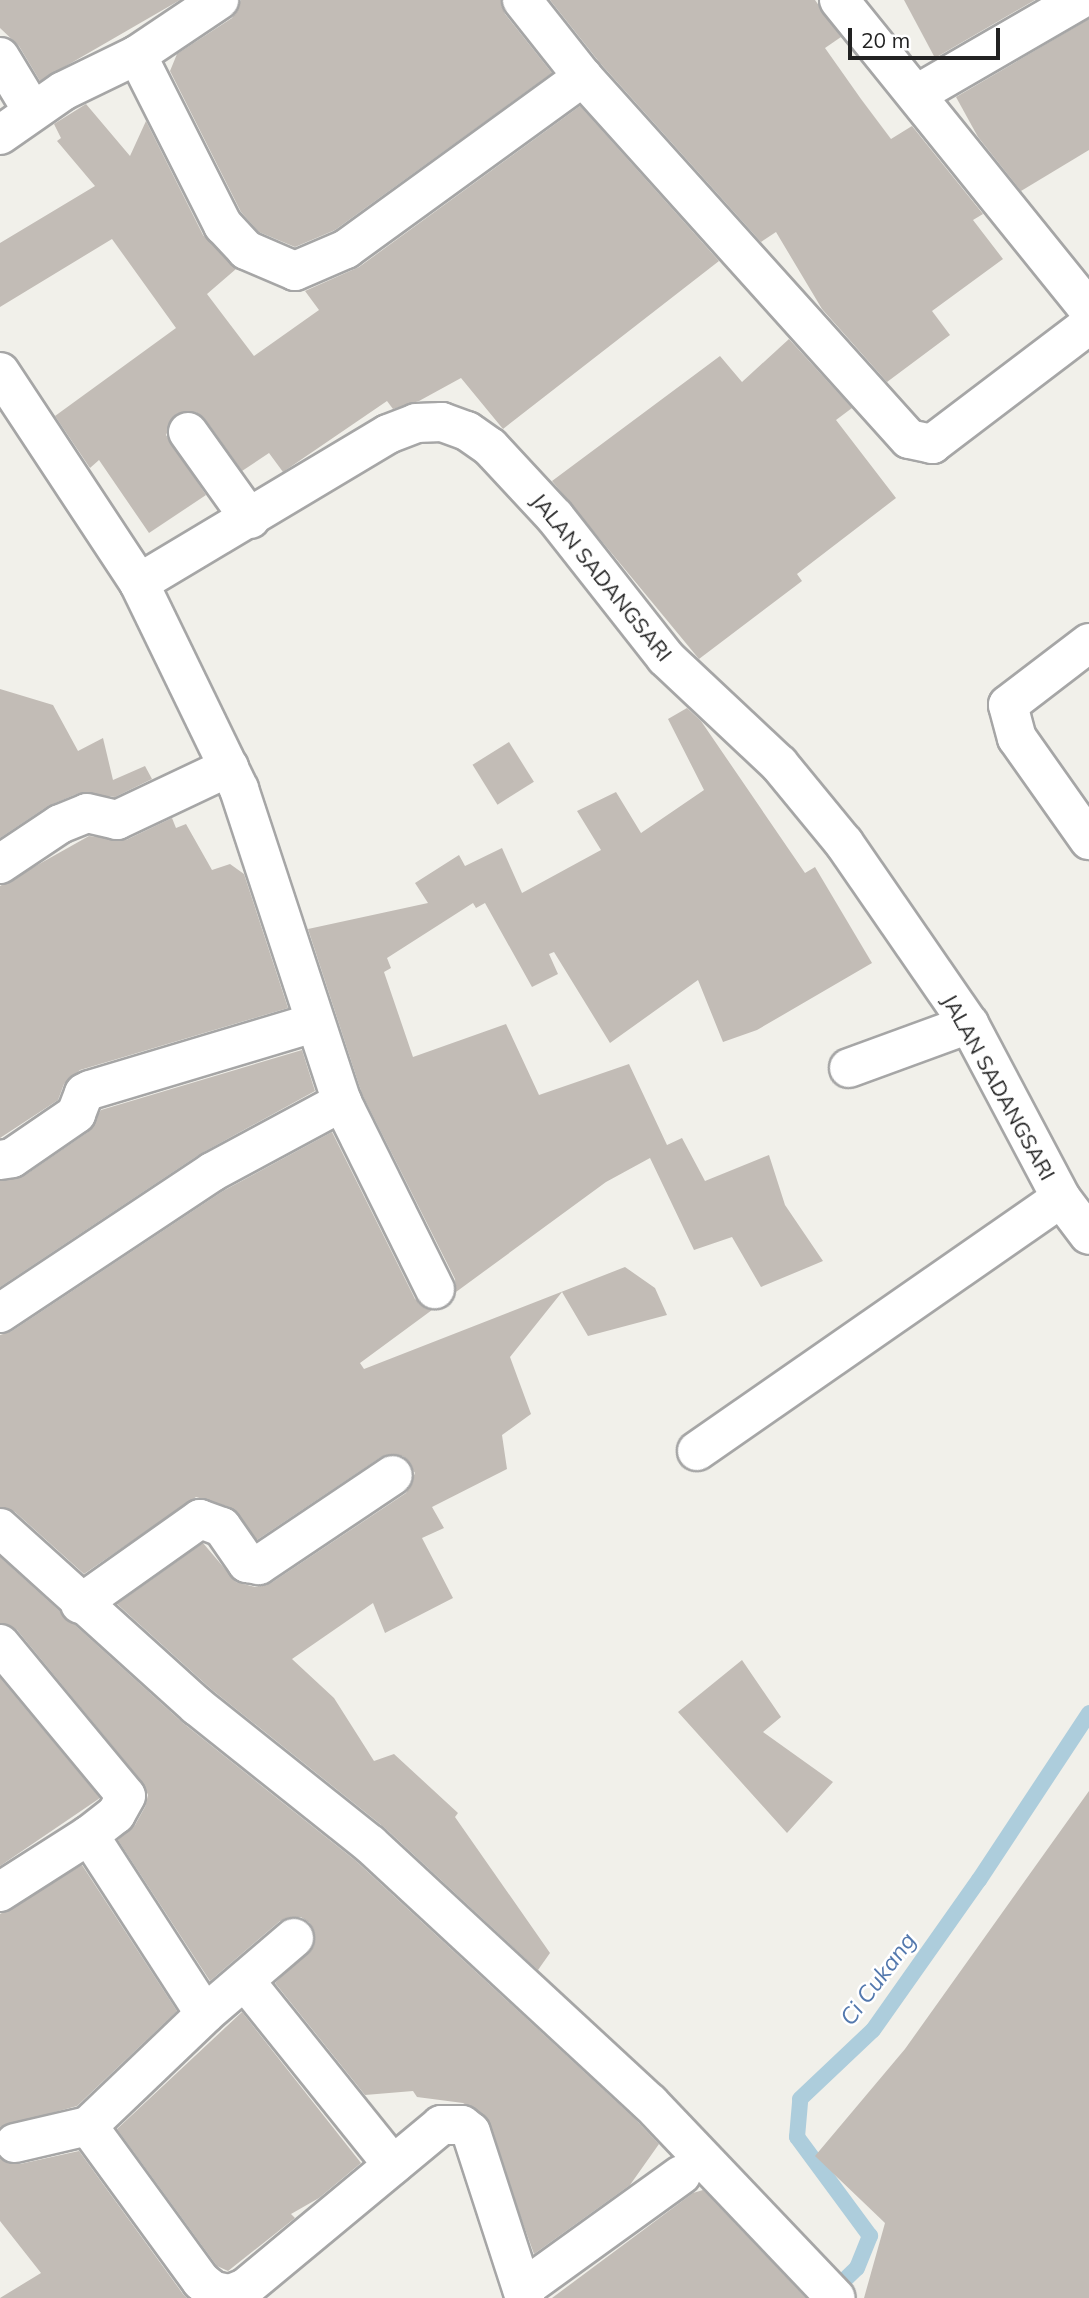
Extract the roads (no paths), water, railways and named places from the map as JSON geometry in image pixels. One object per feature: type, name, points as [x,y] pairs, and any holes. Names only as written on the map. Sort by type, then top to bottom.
[{"type":"street","points":[[0,135],[32,110],[136,55],[219,0]]},
{"type":"street","points":[[523,0],[583,77],[909,439],[932,444],[1089,325]]},
{"type":"street","points":[[839,0],[1089,310]]},
{"type":"street","points":[[917,94],[1079,0]]},
{"type":"street","points":[[136,55],[223,225],[246,250],[295,271],[346,249],[583,77]]},
{"type":"street","points":[[0,57],[32,110]]},
{"type":"street","points":[[0,372],[139,583],[229,767],[284,916],[314,1023],[342,1102],[435,1289]]},
{"type":"street","name":"JALAN SADANGSARI","points":[[139,583],[388,435],[416,424],[442,422],[467,431],[490,447],[555,517],[666,658],[779,764],[844,843],[969,1024],[1061,1198],[1089,1235]]},
{"type":"street","points":[[188,432],[250,519]]},
{"type":"street","points":[[1089,643],[1008,705],[1017,738],[1089,840]]},
{"type":"street","points":[[0,864],[60,824],[88,813],[117,820],[229,767]]},
{"type":"street","points":[[0,1160],[12,1158],[76,1114],[83,1093],[314,1023]]},
{"type":"street","points":[[849,1068],[969,1024]]},
{"type":"street","points":[[0,1312],[212,1172],[342,1102]]},
{"type":"street","points":[[697,1451],[1061,1198]]},
{"type":"street","points":[[80,1604],[200,1519],[222,1527],[247,1563],[259,1565],[393,1475]]},
{"type":"street","points":[[0,1528],[80,1604],[197,1706],[370,1844],[650,2103],[836,2298]]},
{"type":"street","points":[[0,1644],[122,1786],[123,1804],[89,1835],[0,1892]]},
{"type":"street","points":[[89,1835],[205,2014]]},
{"type":"street","points":[[15,2143],[88,2126],[205,2014],[294,1938]]},
{"type":"street","points":[[245,1981],[393,2165]]},
{"type":"street","points":[[88,2126],[201,2281],[214,2291],[230,2294],[245,2288],[441,2125],[462,2125],[471,2132],[524,2293],[681,2175]]},
{"type":"waterway","name":"Ci Cukang","points":[[830,2294],[857,2268],[870,2236],[797,2137],[800,2099],[873,2030],[979,1880],[1089,1713]]}]
